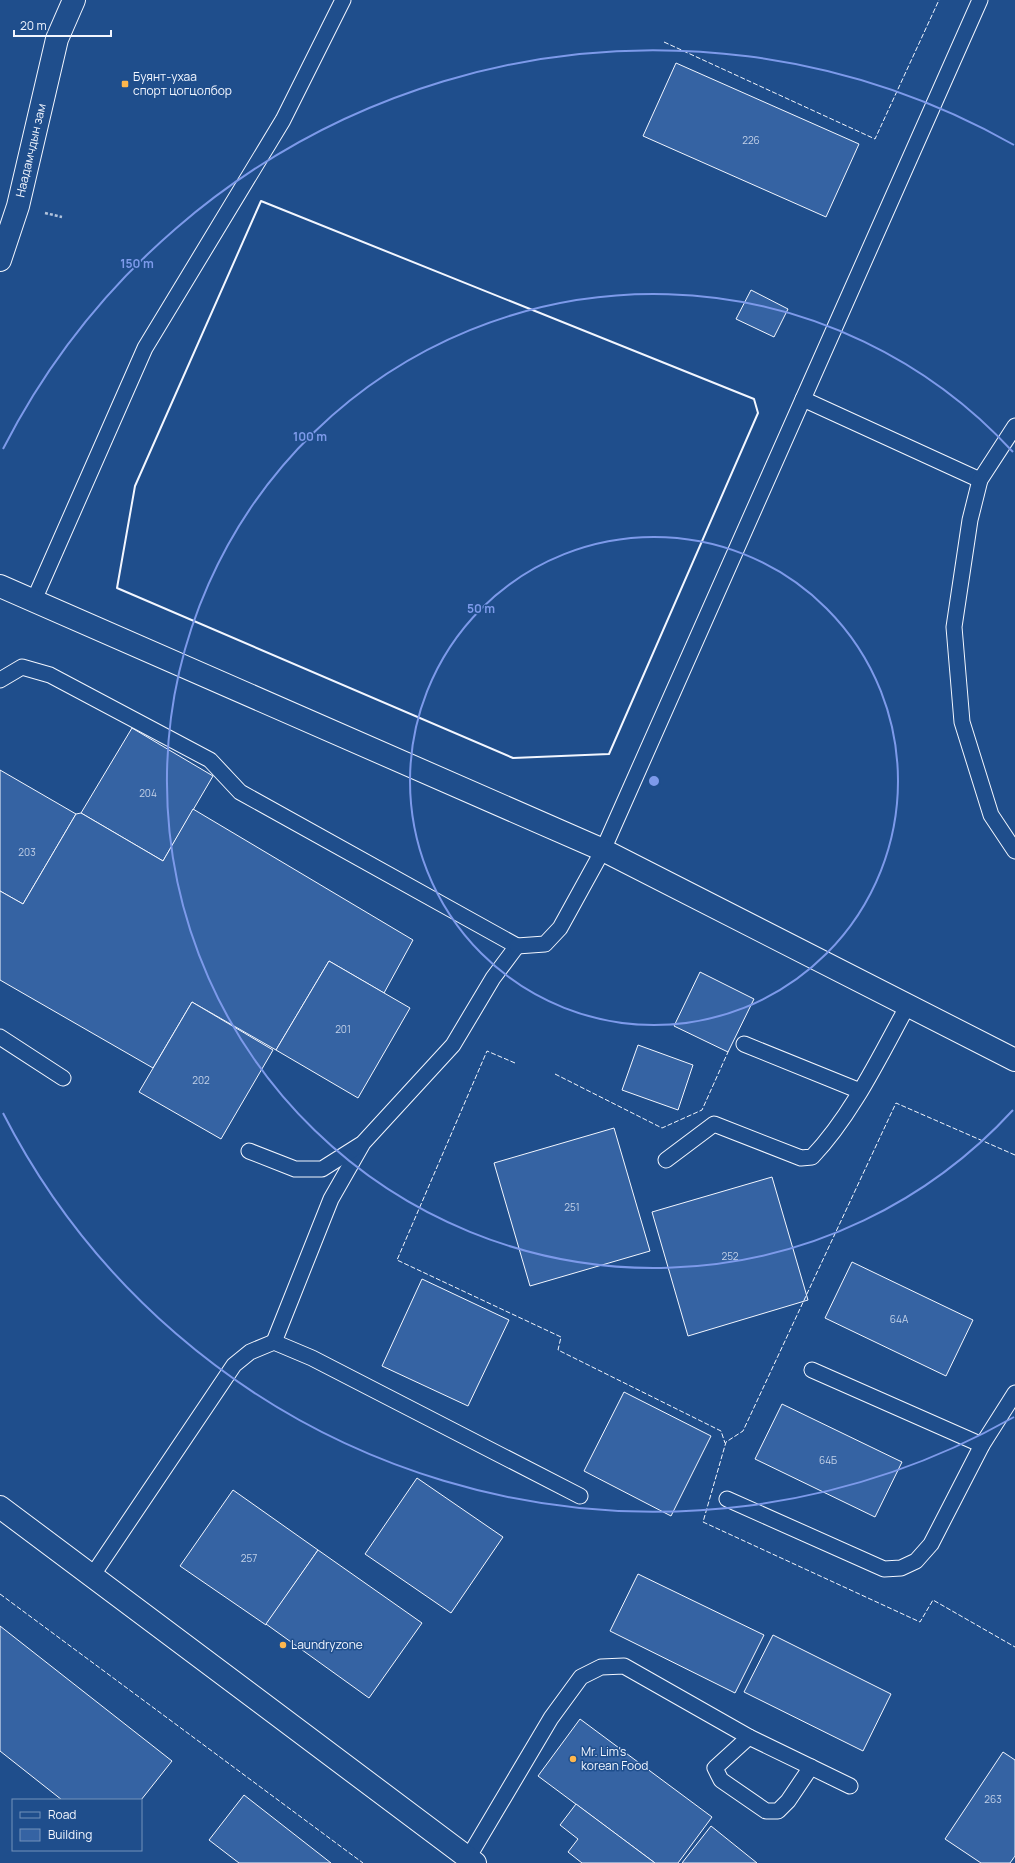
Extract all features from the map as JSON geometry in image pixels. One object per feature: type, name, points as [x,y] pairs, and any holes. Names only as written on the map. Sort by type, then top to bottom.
[{"type":"street","name":"Наадамчдын зам","points":[[56,0],[57,39]]},
{"type":"street","name":"Наадамчдын зам","points":[[0,260],[18,206],[57,39],[74,0]]},
{"type":"street","points":[[0,586],[603,850],[1015,1060]]},
{"type":"street","points":[[0,1507],[472,1860]]},
{"type":"lane","points":[[34,600],[145,348],[283,120],[343,0]]},
{"type":"lane","points":[[0,680],[22,667],[50,675],[210,760],[240,792],[517,946],[545,944],[560,928],[603,850],[980,0]]},
{"type":"lane","points":[[803,399],[980,480]]},
{"type":"lane","points":[[1015,426],[980,480],[970,520],[954,627],[962,722],[991,814],[1015,851]]},
{"type":"lane","points":[[274,1342],[331,1199],[363,1143],[453,1045],[493,978],[517,946]]},
{"type":"lane","points":[[666,1160],[714,1124],[801,1158],[812,1157],[825,1144],[860,1091],[908,1005]]},
{"type":"lane","points":[[0,1037],[63,1078]]},
{"type":"lane","points":[[744,1044],[860,1091]]},
{"type":"lane","points":[[249,1151],[295,1169],[322,1169],[363,1143]]},
{"type":"lane","points":[[92,1576],[234,1365],[250,1352],[274,1342],[312,1358],[580,1496]]},
{"type":"lane","points":[[812,1370],[982,1446]]},
{"type":"lane","points":[[727,1499],[884,1569],[901,1568],[916,1561],[931,1544],[982,1446],[1015,1393]]},
{"type":"lane","points":[[472,1860],[551,1718],[581,1677],[601,1667],[624,1666],[749,1737],[850,1786]]},
{"type":"lane","points":[[749,1737],[715,1768],[721,1780],[766,1811],[778,1811],[788,1801],[811,1767]]},
{"type":"building","points":[[676,63],[859,144],[826,217],[643,136]]},
{"type":"building","points":[[751,290],[788,309],[774,337],[736,319]]},
{"type":"building","points":[[132,728],[213,776],[163,861],[81,813]]},
{"type":"building","points":[[0,770],[76,814],[23,904],[0,891]]},
{"type":"building","points":[[193,809],[413,940],[384,993],[329,961],[276,1050],[192,1002],[153,1068],[0,980],[0,891],[23,904],[76,814],[81,813],[163,861]]},
{"type":"building","points":[[329,961],[410,1008],[358,1098],[276,1050]]},
{"type":"building","points":[[700,972],[754,999],[728,1052],[674,1026]]},
{"type":"building","points":[[192,1002],[273,1050],[221,1139],[139,1092]]},
{"type":"building","points":[[638,1045],[693,1065],[678,1110],[622,1090]]},
{"type":"building","points":[[614,1128],[650,1251],[530,1286],[494,1163]]},
{"type":"building","points":[[772,1177],[808,1300],[688,1336],[652,1212]]},
{"type":"building","points":[[852,1262],[973,1320],[946,1376],[825,1318]]},
{"type":"building","points":[[422,1279],[509,1320],[468,1406],[382,1366]]},
{"type":"building","points":[[624,1392],[711,1436],[671,1516],[584,1471]]},
{"type":"building","points":[[782,1404],[902,1462],[875,1517],[755,1459]]},
{"type":"building","points":[[417,1478],[503,1537],[451,1613],[365,1554]]},
{"type":"building","points":[[233,1490],[318,1550],[266,1625],[180,1566]]},
{"type":"building","points":[[318,1550],[422,1623],[369,1698],[266,1624]]},
{"type":"building","points":[[638,1574],[764,1635],[735,1693],[610,1631]]},
{"type":"building","points":[[0,1626],[172,1761],[142,1799],[61,1799],[0,1751]]},
{"type":"building","points":[[773,1635],[891,1694],[863,1751],[744,1692]]},
{"type":"building","points":[[580,1719],[712,1817],[678,1863],[655,1863],[538,1776]]},
{"type":"building","points":[[1003,1752],[1015,1760],[1015,1856],[1010,1863],[981,1863],[945,1839]]},
{"type":"building","points":[[244,1795],[331,1863],[239,1863],[209,1840]]},
{"type":"building","points":[[576,1804],[655,1863],[582,1863],[568,1852],[578,1839],[560,1825]]},
{"type":"building","points":[[711,1826],[757,1863],[682,1863]]},
{"type":"fence","points":[[664,42],[875,139],[939,0]]},
{"type":"fence","points":[[515,1063],[487,1051],[397,1260],[561,1337],[558,1350],[721,1431],[725,1443]]},
{"type":"fence","points":[[555,1074],[662,1128],[702,1110],[728,1052]]},
{"type":"fence","points":[[1015,1155],[896,1103],[743,1431],[726,1442],[703,1522],[920,1622],[933,1600],[1015,1647]]},
{"type":"fence","points":[[0,1594],[363,1863]]},
{"type":"wall","points":[[261,201],[754,399],[758,413],[609,754],[513,758],[117,588],[135,486],[261,201]]},
{"type":"place","name":"Буянт-ухаа спорт цогцолбор","points":[[125,84]]},
{"type":"place","name":"Laundryzone","points":[[283,1645]]},
{"type":"place","name":"Mr. Lim's korean Food","points":[[573,1759]]}]
